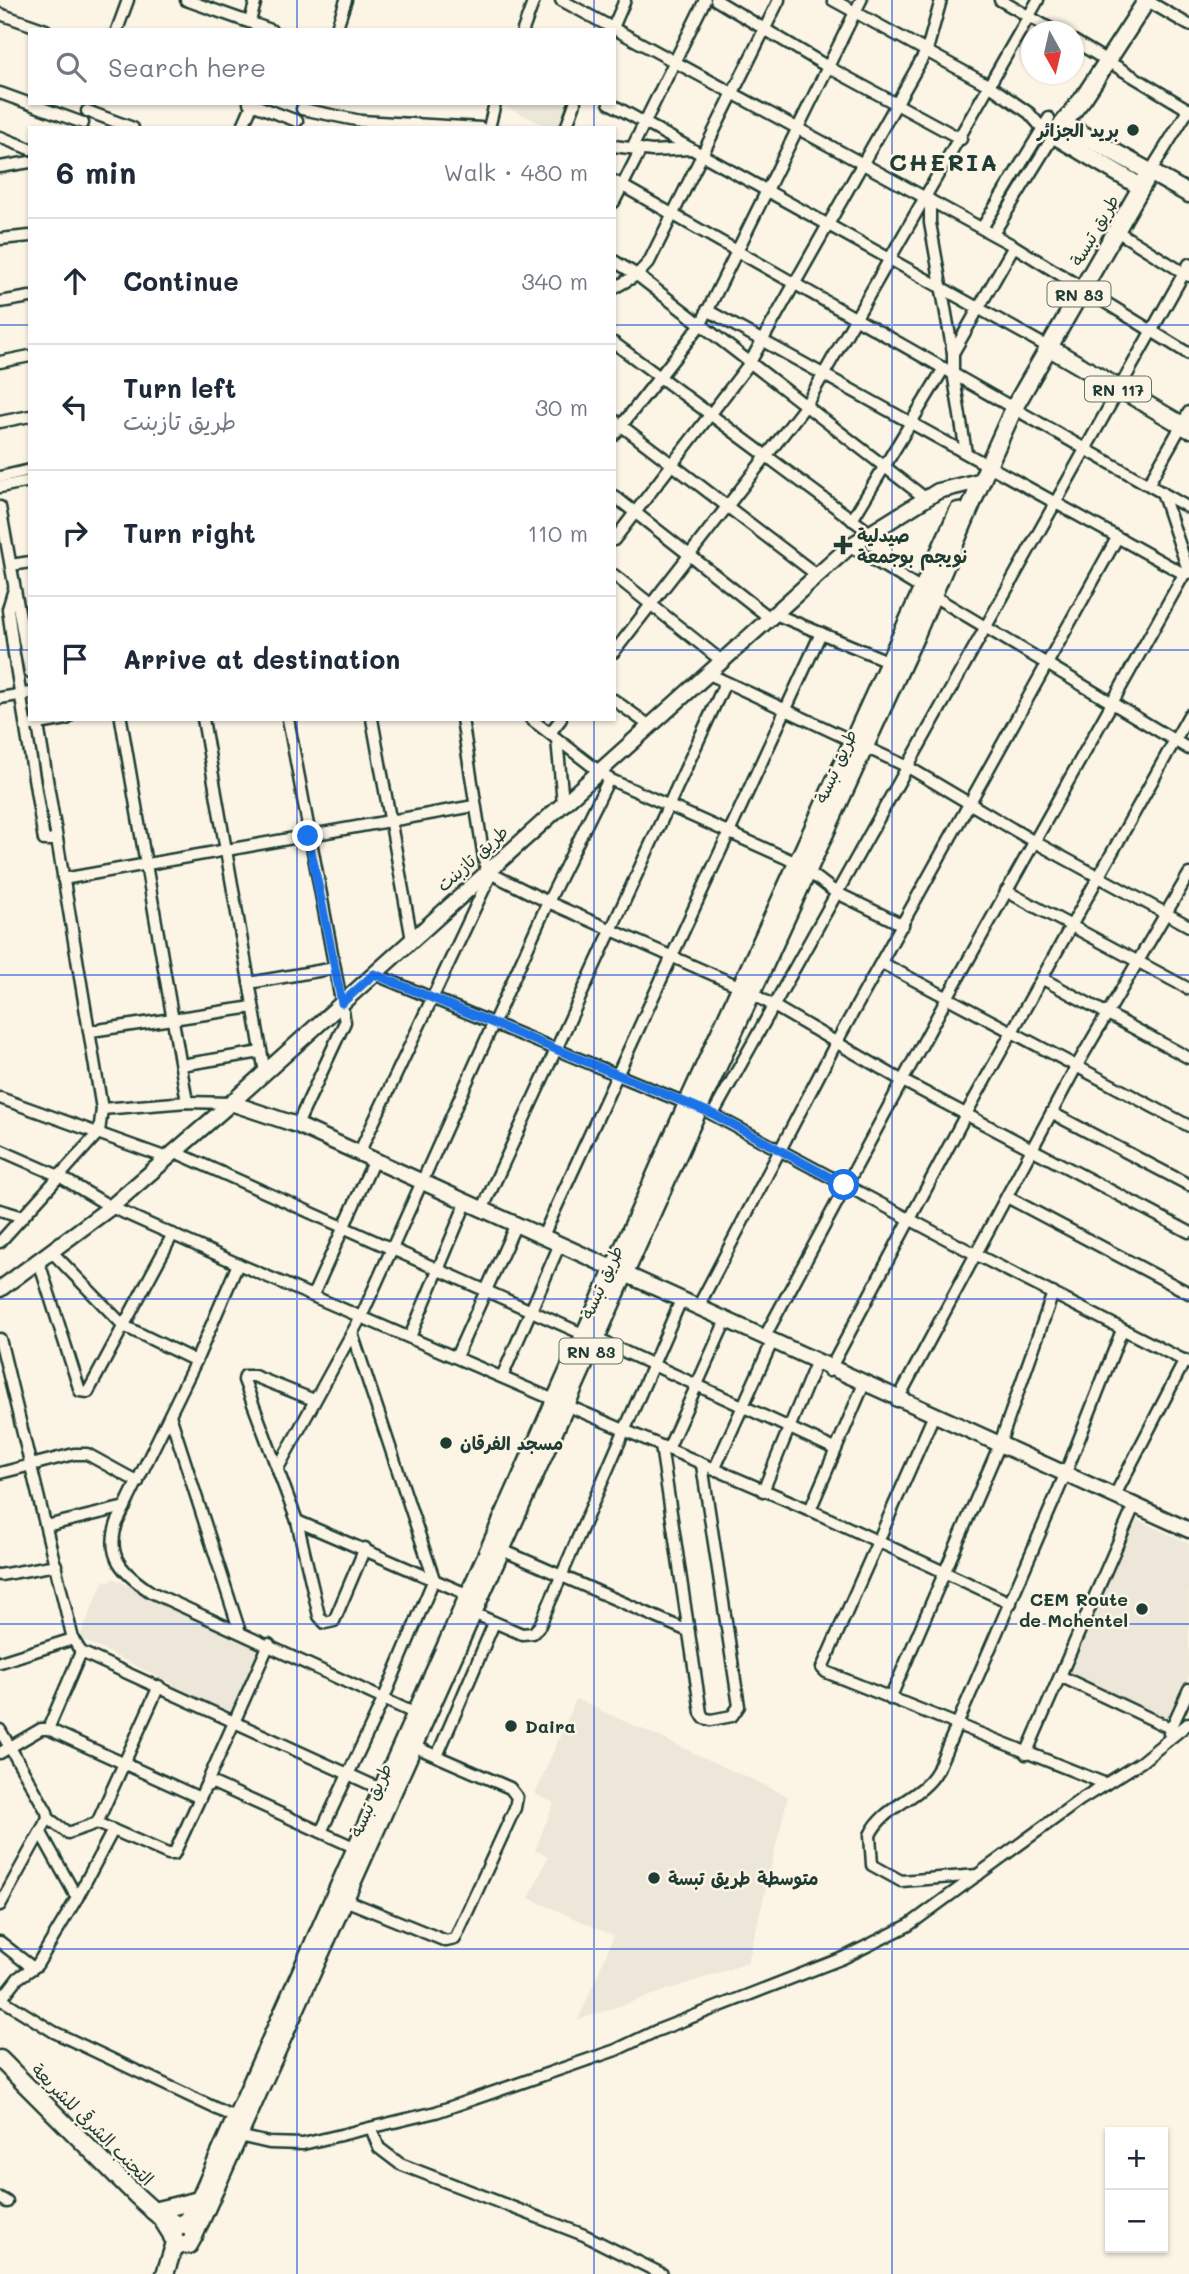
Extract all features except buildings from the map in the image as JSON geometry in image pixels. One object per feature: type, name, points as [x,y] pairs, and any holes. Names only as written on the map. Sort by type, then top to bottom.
[{"type":"main road","points":[[1052,126],[1108,60],[1147,0]]},
{"type":"main road","points":[[1052,126],[1150,172],[1189,194]]},
{"type":"main road","points":[[1052,126],[1141,187]]},
{"type":"main road","name":"طريق تبسة","points":[[177,2274],[182,2235],[239,2136],[251,2096],[356,1848],[383,1790],[410,1744],[416,1714],[469,1595],[619,1273],[700,1109],[746,991],[926,594],[1015,407],[1150,172]]},
{"type":"main road","name":"RN 117","points":[[1048,348],[1117,388],[1187,422]]},
{"type":"main road","name":"طريق تبسة","points":[[859,742],[890,662],[926,594]]},
{"type":"main road","name":"طريق تبسة","points":[[281,2029],[345,1900],[410,1744],[502,1550],[560,1403]]},
{"type":"main road","name":"التجنب الشرقي للشريعة","points":[[0,2059],[156,2213],[182,2235]]},
{"type":"main road","name":"طريق تبسة","points":[[165,2274],[200,2200],[234,2117],[251,2096]]},
{"type":"main road","points":[[156,2213],[200,2200]]},
{"type":"street","points":[[118,28],[128,0]]},
{"type":"street","points":[[187,0],[266,28]]},
{"type":"street","points":[[250,21],[256,0]]},
{"type":"street","points":[[336,28],[346,0]]},
{"type":"street","points":[[524,28],[534,0]]},
{"type":"street","points":[[561,0],[610,28]]},
{"type":"street","points":[[612,28],[625,0]]},
{"type":"street","points":[[705,0],[618,183],[1189,508]]},
{"type":"street","points":[[716,0],[828,67],[961,139]]},
{"type":"street","points":[[616,287],[637,275],[649,262],[779,0]]},
{"type":"street","points":[[833,0],[927,50],[1052,126]]},
{"type":"street","points":[[817,575],[618,423],[701,324],[861,0]]},
{"type":"street","points":[[616,537],[749,364],[927,50],[941,0]]},
{"type":"street","points":[[1000,0],[1036,21]]},
{"type":"street","points":[[616,649],[768,459],[806,405],[855,317],[928,199],[1038,0]]},
{"type":"street","points":[[1147,0],[1189,24]]},
{"type":"street","points":[[0,15],[40,28]]},
{"type":"street","points":[[616,31],[993,234],[1189,354]]},
{"type":"street","points":[[1084,47],[1189,110],[1150,172]]},
{"type":"street","points":[[0,93],[28,104]]},
{"type":"street","points":[[31,105],[82,125],[89,107],[129,126]]},
{"type":"street","points":[[243,126],[250,105]]},
{"type":"street","points":[[252,105],[295,125],[303,106],[326,117],[337,126]]},
{"type":"street","points":[[489,126],[491,105]]},
{"type":"street","points":[[567,126],[574,105]]},
{"type":"street","points":[[613,105],[889,262],[1048,348]]},
{"type":"street","points":[[326,117],[447,126]]},
{"type":"street","points":[[361,121],[370,126]]},
{"type":"street","points":[[982,228],[1052,126]]},
{"type":"street","points":[[993,234],[1052,126]]},
{"type":"street","points":[[0,137],[28,148]]},
{"type":"street","points":[[616,146],[690,149]]},
{"type":"street","points":[[0,167],[28,162]]},
{"type":"street","points":[[928,199],[953,352]]},
{"type":"street","points":[[1115,230],[1186,275]]},
{"type":"street","points":[[0,239],[28,236]]},
{"type":"street","points":[[852,520],[949,370],[953,352],[1014,246]]},
{"type":"street","points":[[616,262],[637,275],[925,498]]},
{"type":"street","points":[[700,1109],[771,1008],[908,767],[1083,447],[1150,331],[1186,275],[1189,264]]},
{"type":"street","points":[[0,302],[28,298]]},
{"type":"street","points":[[707,310],[966,453],[984,470],[1053,502],[1117,538],[1187,566]]},
{"type":"street","points":[[616,345],[869,531]]},
{"type":"street","points":[[0,362],[28,356]]},
{"type":"street","points":[[949,370],[966,453]]},
{"type":"street","points":[[0,422],[28,416]]},
{"type":"street","points":[[1149,483],[1187,422]]},
{"type":"street","points":[[0,477],[28,470]]},
{"type":"street","name":"طريق تازبنت","points":[[0,1289],[111,1207],[231,1103],[563,803],[604,775],[650,726],[850,546],[869,531],[925,498],[984,470]]},
{"type":"street","points":[[0,487],[28,481]]},
{"type":"street","points":[[715,1470],[744,1405],[768,1340],[844,1185],[1187,566],[1162,492]]},
{"type":"street","points":[[616,497],[772,616],[890,662]]},
{"type":"street","points":[[0,507],[14,589],[9,609],[25,694],[26,726],[44,840],[57,840]]},
{"type":"street","points":[[698,1307],[836,1043],[1117,538]]},
{"type":"street","points":[[850,546],[926,594],[985,626],[1189,749]]},
{"type":"street","points":[[11,565],[28,562]]},
{"type":"street","points":[[616,577],[723,662]]},
{"type":"street","points":[[9,609],[28,666]]},
{"type":"street","points":[[542,1238],[821,634]]},
{"type":"street","points":[[709,674],[908,767],[1033,841],[1189,926]]},
{"type":"street","points":[[482,1210],[724,683]]},
{"type":"street","points":[[0,698],[25,694]]},
{"type":"street","points":[[616,701],[650,726]]},
{"type":"street","points":[[763,1491],[790,1428],[823,1367],[909,1219],[1189,715]]},
{"type":"street","points":[[121,721],[187,1102]]},
{"type":"street","points":[[203,721],[265,1073]]},
{"type":"street","points":[[288,721],[345,1022],[297,1125]]},
{"type":"street","points":[[372,721],[412,940]]},
{"type":"street","points":[[359,1153],[489,872],[474,806],[462,721]]},
{"type":"street","points":[[534,721],[604,775],[803,869],[835,892],[903,925]]},
{"type":"street","points":[[560,721],[553,736],[563,803]]},
{"type":"street","points":[[0,1242],[99,1132],[102,1109],[38,722],[26,726]]},
{"type":"street","points":[[278,1468],[362,1315],[604,775]]},
{"type":"street","points":[[63,879],[474,806]]},
{"type":"street","points":[[489,872],[548,902],[673,955],[746,991],[771,1008],[901,1080],[1189,1232]]},
{"type":"street","points":[[897,1401],[1076,1067],[1189,874]]},
{"type":"street","points":[[1006,891],[1189,989]]},
{"type":"street","points":[[882,963],[1189,1126]]},
{"type":"street","points":[[249,983],[335,968]]},
{"type":"street","points":[[374,974],[700,1109],[975,1254],[1187,1361],[1114,1497]]},
{"type":"street","points":[[1043,979],[1189,1058]]},
{"type":"street","points":[[91,1031],[253,1007]]},
{"type":"street","points":[[181,1065],[261,1052]]},
{"type":"street","points":[[0,1098],[171,1155],[343,1226],[835,1448]]},
{"type":"street","points":[[102,1109],[187,1102],[231,1103],[297,1125],[698,1307],[863,1386],[1134,1506],[1187,1524]]},
{"type":"street","points":[[1052,1113],[1189,1185]]},
{"type":"street","points":[[0,1150],[59,1176],[111,1207],[238,1264],[362,1315],[810,1510],[1011,1603]]},
{"type":"street","points":[[313,1295],[374,1160]]},
{"type":"street","points":[[1007,1197],[1189,1293]]},
{"type":"street","points":[[410,1337],[466,1203]]},
{"type":"street","points":[[0,1210],[23,1217]]},
{"type":"street","points":[[456,1357],[515,1226]]},
{"type":"street","points":[[39,1262],[84,1393],[92,1390],[173,1234]]},
{"type":"street","points":[[502,1377],[559,1246]]},
{"type":"street","points":[[52,1252],[124,1326],[196,1361]]},
{"type":"street","points":[[238,1264],[196,1361],[113,1534],[114,1556],[125,1573],[151,1592],[239,1629],[416,1714]]},
{"type":"street","points":[[890,1699],[999,1446],[1053,1293]]},
{"type":"street","points":[[473,1613],[522,1634],[533,1633],[540,1625],[681,1300]]},
{"type":"street","points":[[702,1465],[739,1706],[732,1716],[711,1720],[704,1718],[701,1713],[664,1447],[726,1320]]},
{"type":"street","points":[[978,1875],[901,1881],[872,1865],[868,1846],[874,1827],[883,1817],[931,1782],[1011,1603],[1122,1330]]},
{"type":"street","points":[[321,1832],[350,1775],[434,1579],[352,1333]]},
{"type":"street","points":[[0,1339],[73,1639],[81,1652],[383,1790]]},
{"type":"street","points":[[314,1400],[254,1376],[245,1376],[249,1399],[297,1521],[320,1616],[325,1623],[334,1621],[365,1548]]},
{"type":"street","points":[[810,1510],[863,1386]]},
{"type":"street","points":[[170,1415],[239,1629]]},
{"type":"street","points":[[933,1417],[822,1668],[955,1726],[1106,1784]]},
{"type":"street","points":[[0,1473],[87,1454],[138,1482]]},
{"type":"street","points":[[1026,1754],[1134,1506]]},
{"type":"street","points":[[46,1526],[125,1507]]},
{"type":"street","points":[[297,1521],[469,1595]]},
{"type":"street","points":[[502,1550],[688,1631]]},
{"type":"street","points":[[0,1576],[56,1565]]},
{"type":"street","points":[[437,1756],[494,1623]]},
{"type":"street","points":[[0,1662],[73,1639]]},
{"type":"street","points":[[48,1818],[68,1833],[97,1823],[174,1854],[270,1644]]},
{"type":"street","points":[[48,1729],[81,1652]]},
{"type":"street","points":[[1060,1676],[1170,1728]]},
{"type":"street","points":[[97,1823],[159,1686]]},
{"type":"street","points":[[1167,1741],[1170,1728],[1189,1689]]},
{"type":"street","points":[[239,2136],[287,2145],[436,2112],[616,2050],[656,2031],[843,1958],[909,1925],[1189,1723]]},
{"type":"street","points":[[5,1750],[41,1729],[48,1729],[200,1798]]},
{"type":"street","points":[[0,1731],[5,1750],[47,1812],[48,1818],[0,1905]]},
{"type":"street","points":[[345,1900],[446,1941],[458,1935],[517,1801],[513,1790],[507,1786],[410,1744]]},
{"type":"street","points":[[206,1785],[218,1785],[356,1848]]},
{"type":"street","points":[[113,1830],[77,1898],[33,1968],[18,1978],[1,2000],[54,2032],[234,2117]]},
{"type":"street","points":[[41,1833],[77,1898]]},
{"type":"street","points":[[0,1942],[33,1968]]},
{"type":"street","points":[[371,2128],[379,2148],[400,2164],[584,2235],[662,2274]]},
{"type":"shaded area","points":[[502,105],[570,105],[561,126],[547,126]]},
{"type":"shaded area","name":"CEM Route de Mchentel","points":[[1135,1519],[1189,1543],[1189,1676],[1169,1720],[1068,1674]]},
{"type":"shaded area","points":[[113,1578],[260,1650],[229,1715],[172,1689],[173,1684],[79,1638],[104,1580],[111,1582]]},
{"type":"shaded area","name":"متوسطة طريق تبسة","points":[[576,1699],[788,1796],[748,1963],[578,2020],[614,1936],[529,1898],[548,1857],[535,1850],[554,1803],[535,1794]]},
{"type":"place","name":"بريد الجزائر","points":[[1133,130]]},
{"type":"place","name":"صيدلية نويجم بوجمعة","points":[[843,545]]},
{"type":"place","name":"مسجد الفرقان","points":[[446,1443]]},
{"type":"place","name":"CEM Route de Mchentel","points":[[1142,1609]]},
{"type":"place","name":"Daira","points":[[511,1726]]},
{"type":"place","name":"متوسطة طريق تبسة","points":[[654,1878]]},
{"type":"district","name":"CHERIA","points":[[944,161]]},
{"type":"route","points":[[308,836],[342,1003],[374,974],[713,1114],[844,1185]]}]
